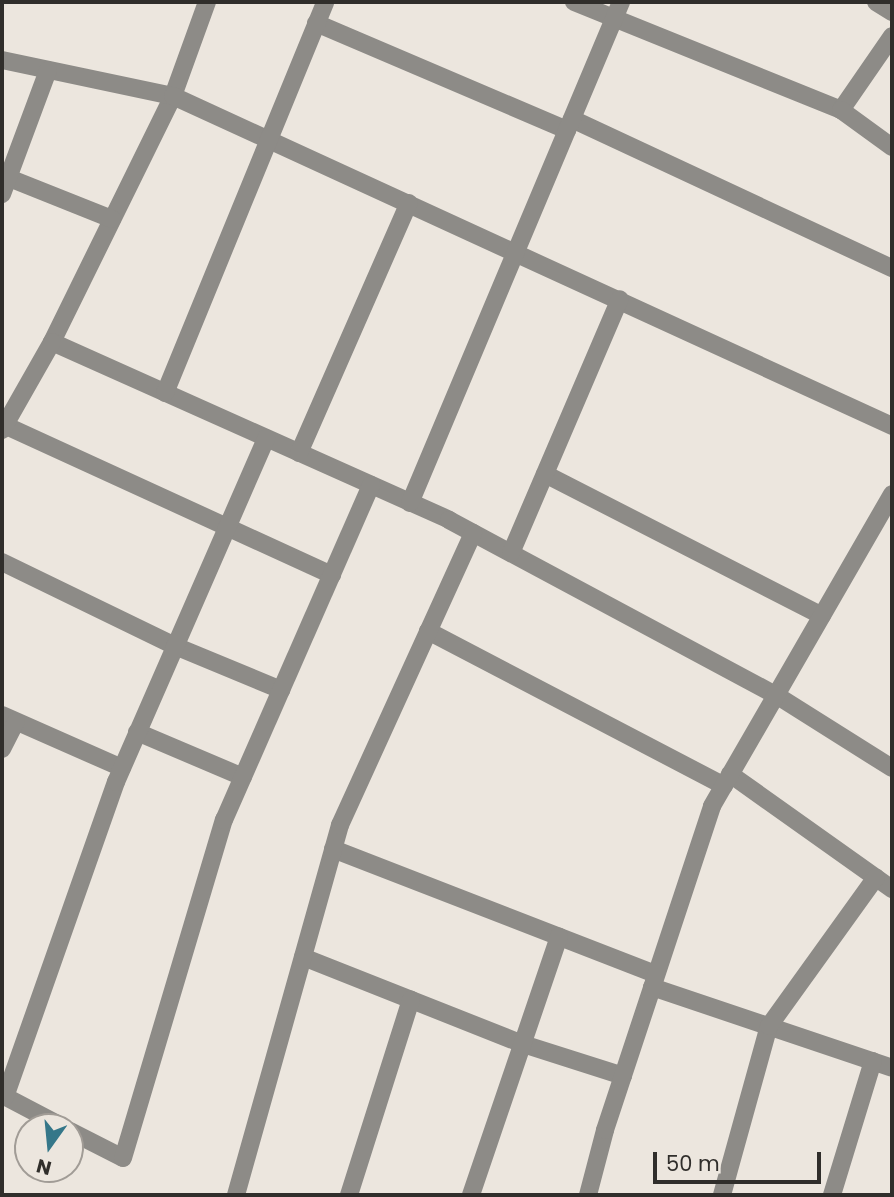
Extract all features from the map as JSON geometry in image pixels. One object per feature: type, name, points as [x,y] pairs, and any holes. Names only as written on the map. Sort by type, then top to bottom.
[{"type":"street","points":[[207,2],[173,96],[52,342],[3,426],[332,575]]},
{"type":"street","points":[[165,393],[325,2]]},
{"type":"street","points":[[574,2],[617,10],[841,110],[892,146]]},
{"type":"street","points":[[876,2],[892,12]]},
{"type":"street","points":[[410,503],[617,10]]},
{"type":"street","points":[[316,23],[569,125],[892,268]]},
{"type":"street","points":[[841,110],[892,36]]},
{"type":"street","points":[[2,60],[173,96],[516,251],[892,426]]},
{"type":"street","points":[[48,70],[5,186],[113,219]]},
{"type":"street","points":[[299,453],[409,203]]},
{"type":"street","points":[[510,553],[620,299]]},
{"type":"street","points":[[52,342],[473,533],[776,695],[892,768]]},
{"type":"street","points":[[36,1113],[3,1096],[122,768],[266,438]]},
{"type":"street","points":[[545,474],[822,616]]},
{"type":"street","points":[[84,1137],[123,1158],[224,820],[371,485]]},
{"type":"street","points":[[588,1195],[623,1076],[712,806],[892,494]]},
{"type":"street","points":[[236,1195],[340,825],[473,533]]},
{"type":"street","points":[[2,562],[175,646],[281,690]]},
{"type":"street","points":[[428,631],[727,780],[892,889]]},
{"type":"street","points":[[2,749],[9,718],[122,768]]},
{"type":"street","points":[[137,732],[243,777]]},
{"type":"street","points":[[333,849],[559,937],[654,981],[769,1027],[892,1068]]},
{"type":"street","points":[[722,1195],[769,1027],[876,877]]},
{"type":"street","points":[[471,1195],[559,937]]},
{"type":"street","points":[[303,957],[523,1044],[623,1076]]},
{"type":"street","points":[[349,1195],[411,1000]]},
{"type":"street","points":[[832,1195],[873,1061]]}]
